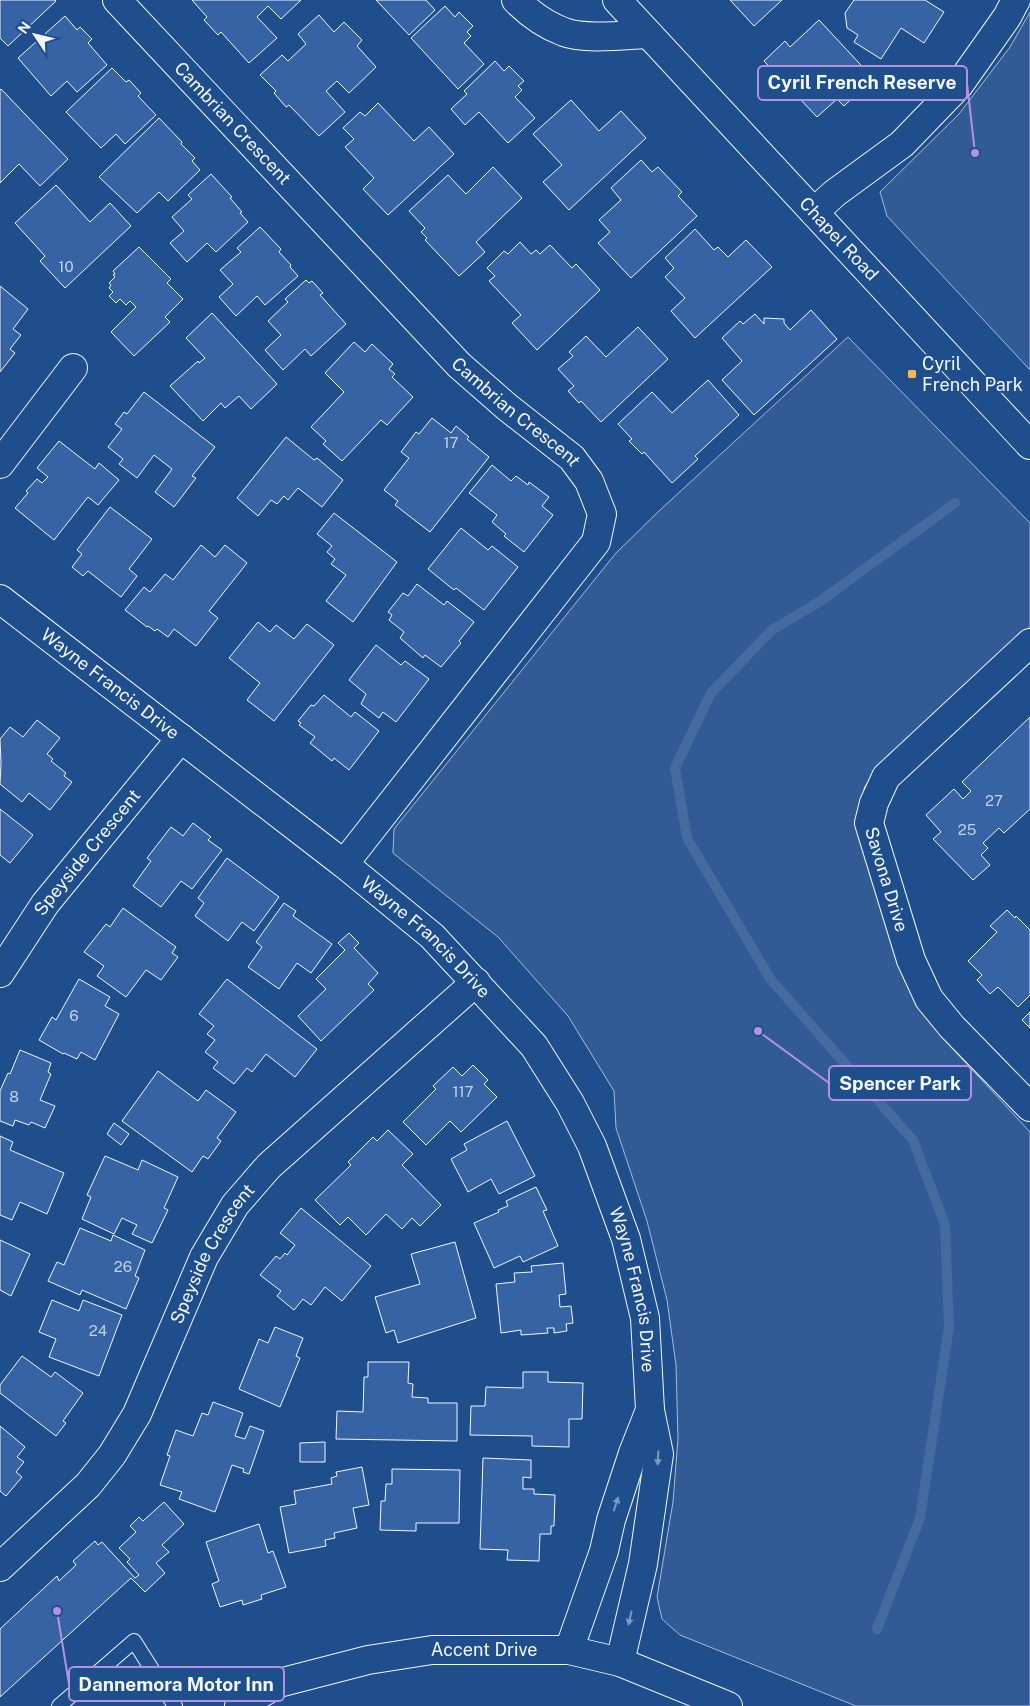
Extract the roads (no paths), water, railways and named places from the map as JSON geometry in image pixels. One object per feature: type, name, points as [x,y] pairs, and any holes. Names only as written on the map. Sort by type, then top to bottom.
[{"type":"street","name":"Cambrian Crescent","points":[[117,0],[459,365],[507,407],[572,458],[589,481],[602,514],[596,542],[344,864]]},
{"type":"street","points":[[516,0],[534,17],[565,33],[588,36],[648,34]]},
{"type":"street","name":"Chapel Road","points":[[617,0],[1030,444]]},
{"type":"street","points":[[814,212],[835,193],[902,144],[959,85],[1007,17],[1016,0]]},
{"type":"street","points":[[0,464],[73,368]]},
{"type":"street","name":"Wayne Francis Drive","points":[[0,599],[344,864],[432,936],[534,1046],[570,1102],[592,1146],[626,1239],[645,1318],[650,1410],[659,1454],[643,1564],[620,1662]]},
{"type":"street","name":"Savona Drive","points":[[1030,643],[886,778],[874,803],[869,823],[910,960],[929,999],[952,1027],[1030,1107]]},
{"type":"street","name":"Speyside Crescent","points":[[0,973],[46,904],[181,738]]},
{"type":"street","name":"Speyside Crescent","points":[[0,1567],[88,1485],[112,1454],[136,1414],[204,1257],[235,1205],[269,1166],[476,982]]},
{"type":"street","name":"Wayne Francis Drive","points":[[569,1650],[602,1558],[611,1520],[633,1453],[650,1410]]},
{"type":"street","name":"Accent Drive","points":[[239,1706],[279,1683],[368,1660],[432,1650],[569,1650],[620,1662],[728,1706]]},
{"type":"lane","points":[[59,1706],[134,1641],[175,1706]]},
{"type":"waterway","points":[[877,1629],[920,1518],[949,1327],[945,1225],[913,1140],[771,980],[687,838],[675,768],[711,693],[772,630],[819,602],[955,503]]},
{"type":"place","name":"Cyril French Reserve","points":[[975,153]]},
{"type":"place","name":"Cyril French Park","points":[[912,374]]},
{"type":"place","name":"Spencer Park","points":[[758,1031]]},
{"type":"place","name":"Dannemora Motor Inn","points":[[57,1611]]}]
